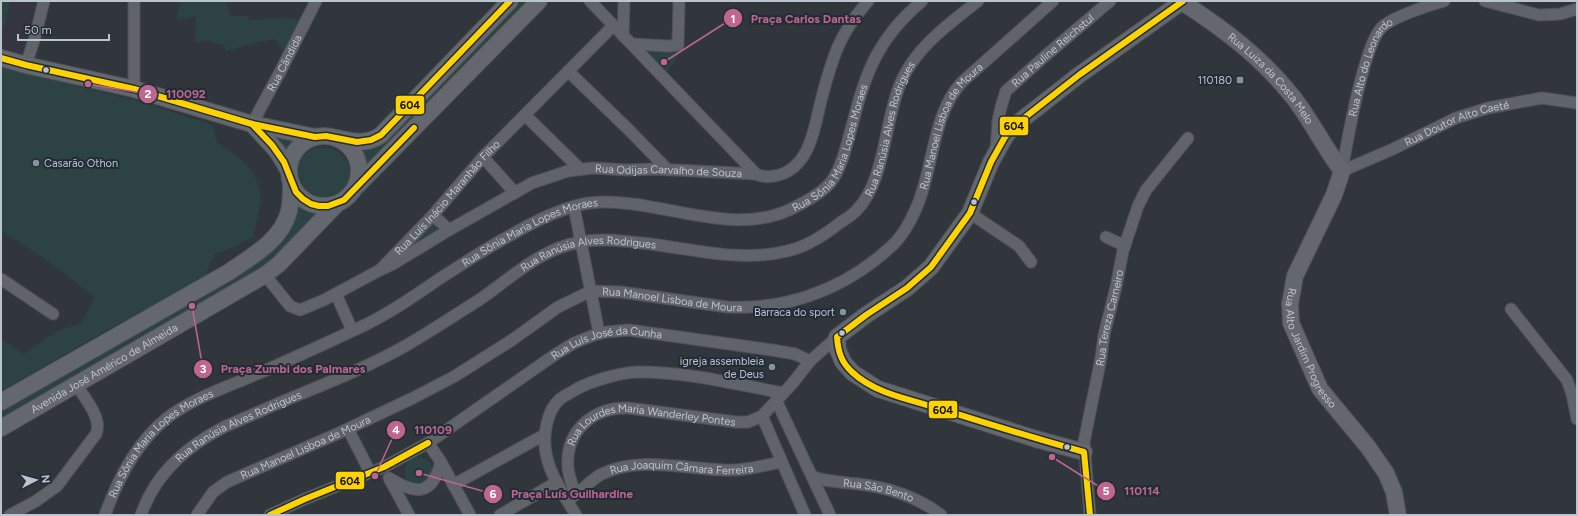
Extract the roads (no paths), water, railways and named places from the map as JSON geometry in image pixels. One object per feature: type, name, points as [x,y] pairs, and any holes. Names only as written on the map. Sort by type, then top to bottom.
[{"type":"street","points":[[26,65],[44,1]]},
{"type":"street","points":[[134,1],[134,89]]},
{"type":"street","name":"Rua Cândida","points":[[252,124],[316,1]]},
{"type":"street","points":[[1,58],[134,89],[252,124],[315,137],[326,136],[357,142],[365,142],[376,139],[381,135],[510,1]]},
{"type":"street","points":[[252,124],[277,151],[295,191],[302,198],[310,203],[323,206],[336,205],[352,194],[357,186],[539,1]]},
{"type":"street","points":[[590,1],[756,174]]},
{"type":"street","points":[[623,36],[624,1]]},
{"type":"street","points":[[632,44],[668,46],[678,45],[680,1]]},
{"type":"street","name":"Rua Odijas Carvalho de Souza","points":[[380,270],[393,264],[515,192],[543,178],[580,169],[668,170],[756,174],[767,177],[783,174],[793,168],[802,158],[810,144],[826,79],[836,50],[859,11],[868,1]]},
{"type":"street","name":"Rua Sônia Maria Lopes Moraes","points":[[105,515],[119,478],[130,460],[148,437],[167,418],[188,405],[216,391],[311,350],[393,310],[492,245],[526,226],[552,214],[587,203],[604,202],[652,207],[712,217],[745,220],[776,215],[785,212],[803,202],[825,188],[832,181],[840,164],[862,89],[876,56],[897,24],[922,1]]},
{"type":"street","name":"Rua Ranúsia Alves Rodrigues","points":[[141,515],[146,500],[158,481],[178,460],[202,439],[226,426],[392,353],[423,336],[479,300],[516,271],[559,248],[581,242],[612,241],[709,253],[746,255],[788,251],[799,248],[824,234],[856,210],[870,189],[884,146],[895,99],[901,82],[909,68],[927,44],[939,32],[978,1]]},
{"type":"street","name":"Rua Manoel Lisboa de Moura","points":[[197,515],[214,492],[227,482],[413,398],[455,376],[512,340],[569,300],[591,291],[621,292],[727,307],[744,308],[788,303],[843,282],[858,273],[899,238],[914,212],[923,189],[946,106],[952,94],[962,82],[1053,1]]},
{"type":"street","name":"Rua Pauline Reichstul","points":[[996,152],[997,132],[1001,107],[1006,91],[1009,87],[1110,1]]},
{"type":"street","points":[[805,515],[762,416],[810,361],[824,348],[866,315],[908,288],[936,261],[970,213],[985,175],[996,152],[1009,131],[1026,115],[1083,72],[1182,1]]},
{"type":"street","name":"Rua Luiza da Costa Melo","points":[[1182,1],[1242,44],[1271,72],[1299,105],[1342,171]]},
{"type":"street","name":"Rua Alto do Leonardo","points":[[1342,171],[1358,91],[1370,48],[1376,36],[1382,27],[1390,21],[1444,1]]},
{"type":"street","points":[[1485,1],[1539,15],[1560,14],[1577,10]]},
{"type":"street","name":"Rua Luís Inácio Maranhão Filho","points":[[265,275],[290,306],[296,309],[308,307],[336,294],[380,270],[433,215],[483,157],[613,26]]},
{"type":"street","points":[[568,71],[668,170]]},
{"type":"street","name":"Rua Doutor Alto Caeté","points":[[1342,171],[1393,149],[1456,118],[1488,108],[1542,98],[1577,103]]},
{"type":"street","points":[[525,115],[580,169]]},
{"type":"street","points":[[290,177],[291,160],[296,150],[305,142],[315,137]]},
{"type":"street","points":[[337,138],[345,142],[357,157],[360,176],[357,186]]},
{"type":"street","name":"Rua Tereza Carneiro","points":[[1090,515],[1084,442],[1101,358],[1104,335],[1124,246],[1138,206],[1146,190],[1188,138]]},
{"type":"street","points":[[483,157],[515,192]]},
{"type":"street","name":"Rua Alto Jardim Progresso","points":[[1342,171],[1334,195],[1296,276],[1290,304],[1291,323],[1320,389],[1368,447],[1386,473],[1394,492],[1398,515]]},
{"type":"street","name":"Avenida José Américo de Almeida","points":[[1,402],[229,272],[251,257],[275,237],[286,220],[291,203],[290,177]]},
{"type":"street","name":"Avenida José Américo de Almeida","points":[[1,428],[265,275],[279,264],[336,205]]},
{"type":"street","points":[[574,207],[599,334]]},
{"type":"street","points":[[970,213],[1018,246],[1031,262]]},
{"type":"street","points":[[433,215],[449,230]]},
{"type":"street","points":[[1106,237],[1124,246]]},
{"type":"street","points":[[1,279],[53,314]]},
{"type":"street","points":[[336,294],[352,330]]},
{"type":"street","points":[[1511,309],[1567,380],[1572,394],[1577,419]]},
{"type":"street","name":"Rua Luís José da Cunha","points":[[270,515],[304,498],[384,466],[428,444],[556,354],[574,343],[599,334],[640,330],[795,354],[810,361]]},
{"type":"street","points":[[837,337],[838,350],[843,362],[858,377],[878,389],[1036,439],[1084,452]]},
{"type":"street","points":[[576,515],[571,498],[557,482],[548,463],[544,435],[549,414],[560,400],[584,385],[611,377],[638,372],[689,376],[779,396]]},
{"type":"street","points":[[10,515],[36,501],[57,486],[96,434],[99,427],[97,420],[76,384]]},
{"type":"street","points":[[779,396],[830,515]]},
{"type":"street","name":"Rua Lourdes Maria Wanderley Pontes","points":[[571,498],[568,468],[570,443],[582,425],[600,413],[619,408],[628,408],[742,423],[762,416]]},
{"type":"street","points":[[348,428],[370,472]]},
{"type":"street","points":[[453,485],[544,435]]},
{"type":"street","points":[[428,444],[441,462],[470,515]]},
{"type":"street","points":[[389,478],[404,488],[410,490],[421,489],[434,481],[441,462]]},
{"type":"street","name":"Rua Joaquim Câmara Ferreira","points":[[571,498],[601,474],[620,468],[632,466],[673,466],[723,470],[750,468],[781,462]]},
{"type":"street","points":[[384,466],[409,515]]},
{"type":"street","name":"Rua São Bento","points":[[813,477],[824,481],[858,484],[897,492],[915,499],[941,515]]},
{"type":"street","points":[[500,515],[557,482]]},
{"type":"place","name":"Praça Carlos Dantas","points":[[664,62]]},
{"type":"place","name":"110180","points":[[1240,80]]},
{"type":"place","name":"110092","points":[[88,84]]},
{"type":"place","name":"Casarão Othon","points":[[36,163]]},
{"type":"place","name":"Praça Zumbi dos Palmares","points":[[192,306]]},
{"type":"place","name":"Barraca do sport","points":[[843,312]]},
{"type":"place","name":"igreja assembleia de Deus","points":[[772,367]]},
{"type":"place","name":"110114","points":[[1052,457]]},
{"type":"place","name":"Praça Luís Guilhardine","points":[[419,473]]},
{"type":"place","name":"110109","points":[[375,476]]}]
